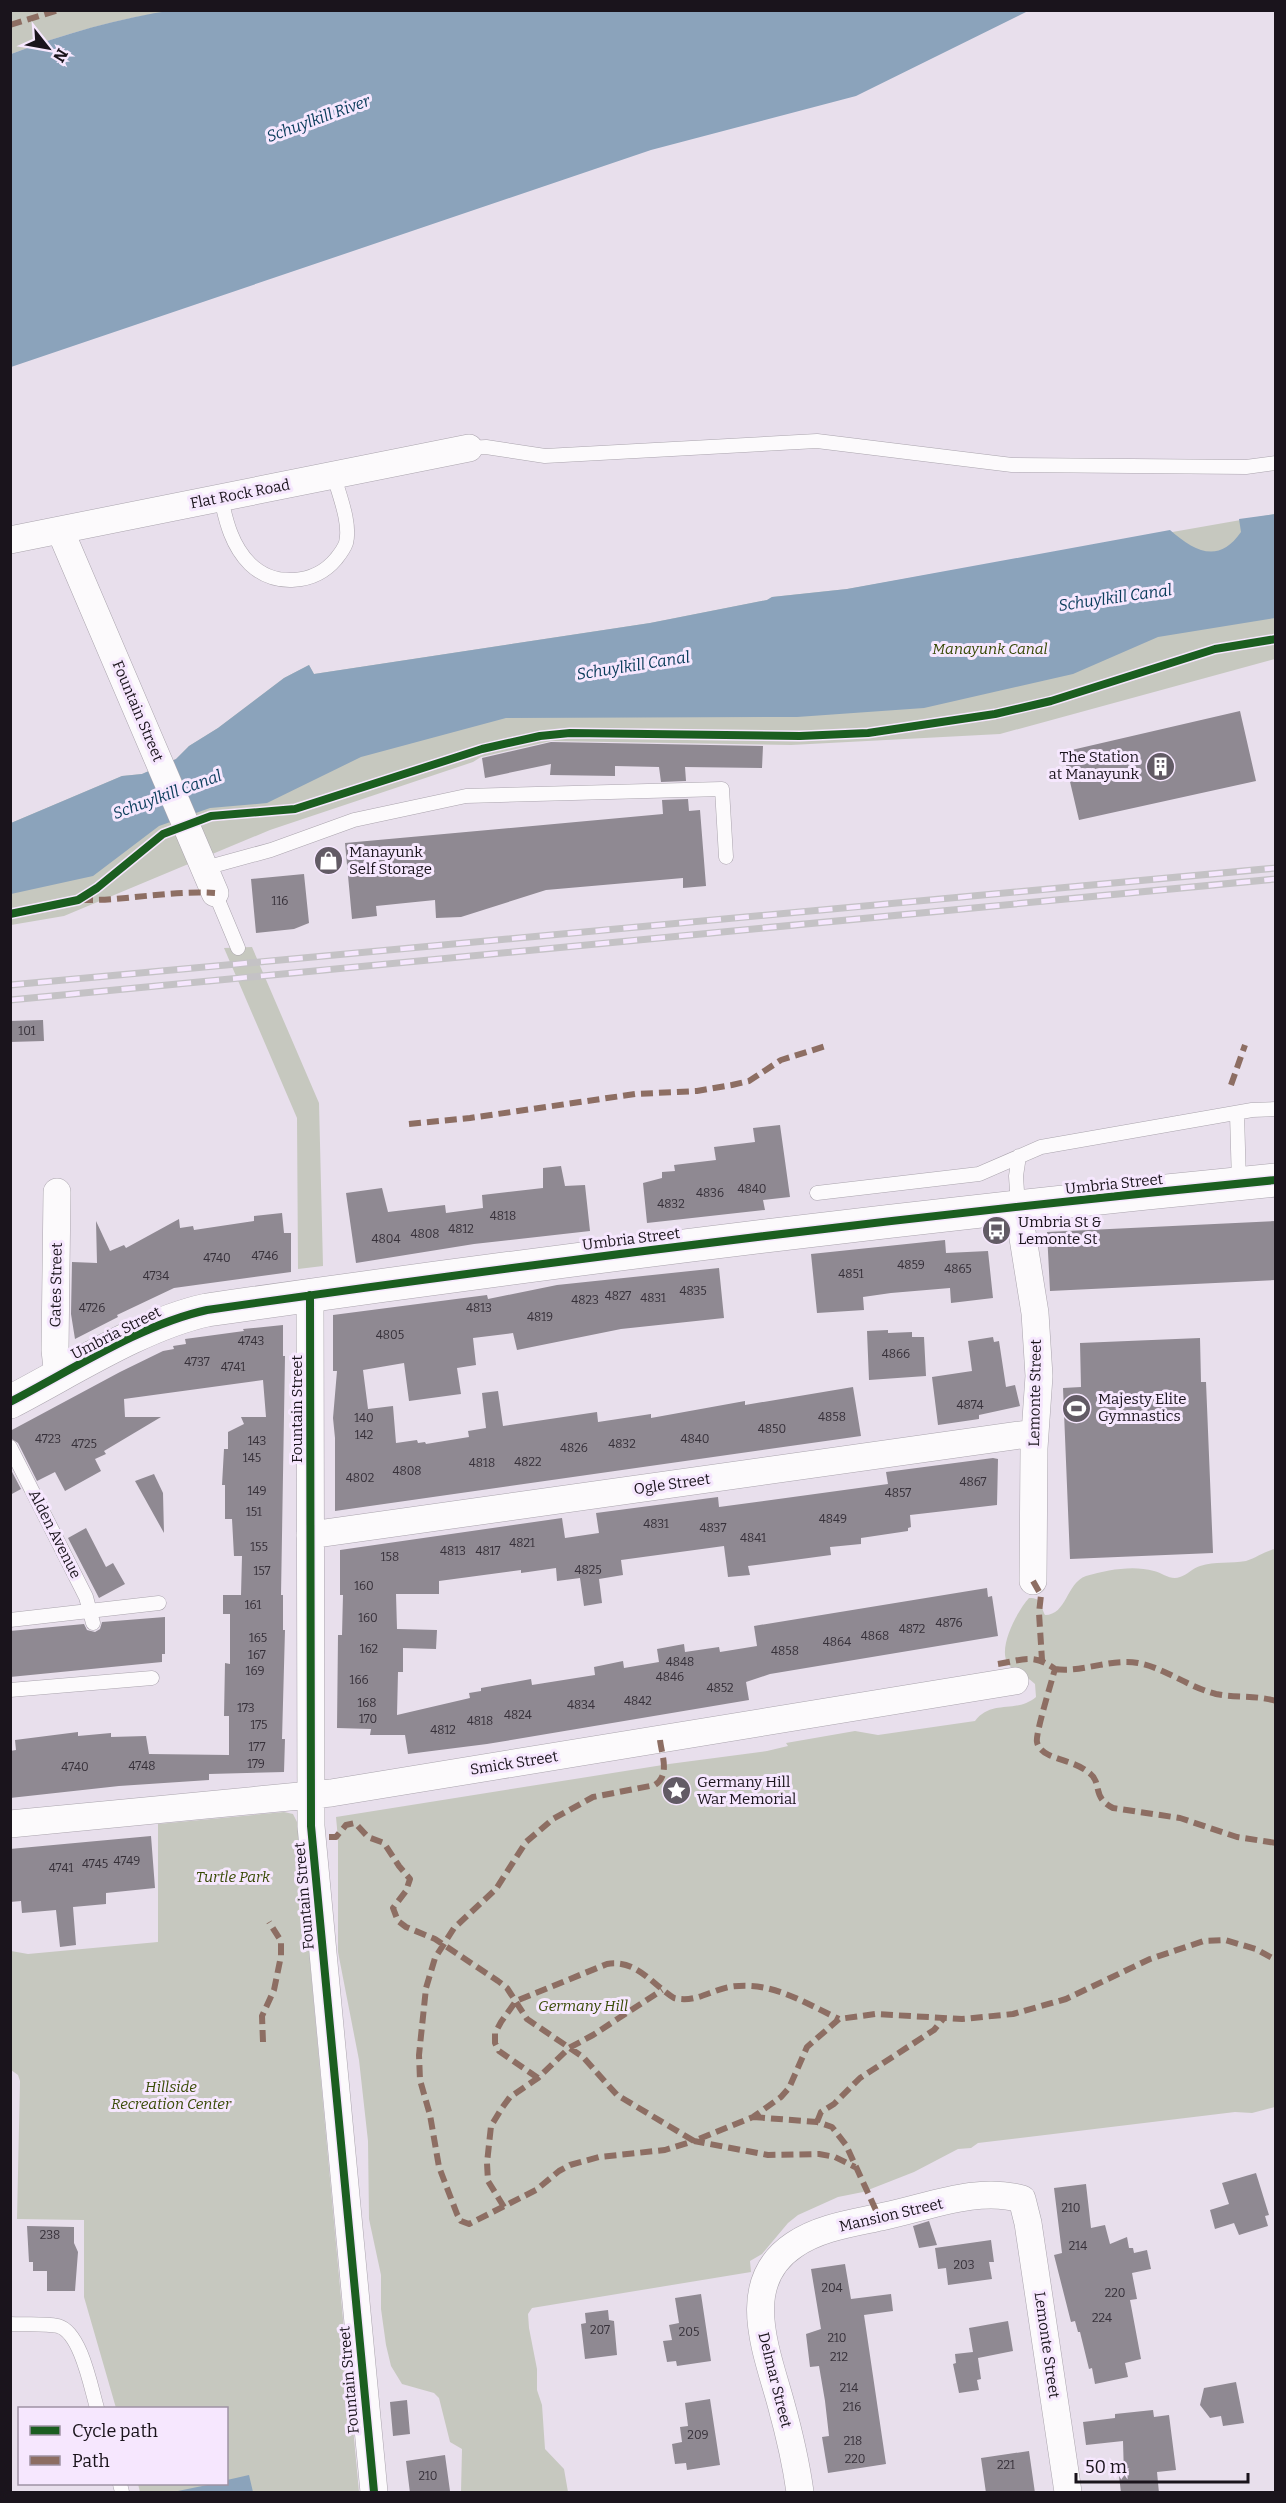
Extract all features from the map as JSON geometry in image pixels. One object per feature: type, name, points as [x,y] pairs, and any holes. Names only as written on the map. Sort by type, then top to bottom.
[{"type":"main road","name":"Umbria Street","points":[[10,1402],[142,1333],[185,1315],[498,1269],[1018,1207],[1275,1180]]},
{"type":"street","name":"Flat Rock Road","points":[[10,540],[469,448]]},
{"type":"street","name":"Fountain Street","points":[[60,530],[210,880]]},
{"type":"street","name":"Gates Street","points":[[57,1192],[55,1350],[58,1377]]},
{"type":"street","name":"Lemonte Street","points":[[1018,1207],[1037,1332],[1039,1376],[1034,1433],[1033,1581]]},
{"type":"street","name":"Fountain Street","points":[[310,1295],[312,1838],[374,2493]]},
{"type":"street","name":"Ogle Street","points":[[310,1535],[1034,1433]]},
{"type":"street","name":"Smick Street","points":[[10,1824],[311,1795],[1015,1681]]},
{"type":"street","name":"Mansion Street","points":[[772,2268],[793,2245],[814,2234],[844,2225],[980,2195],[1000,2194],[1022,2199]]},
{"type":"street","name":"Lemonte Street","points":[[1022,2199],[1034,2259],[1068,2493]]},
{"type":"street","name":"Delmar Street","points":[[772,2268],[764,2285],[761,2300],[762,2338],[785,2419],[800,2493]]},
{"type":"lane","points":[[469,448],[486,447],[544,456],[817,441],[1023,465],[1246,467],[1275,463]]},
{"type":"lane","points":[[221,498],[231,536],[251,565],[276,579],[295,581],[321,573],[333,562],[346,544],[344,514],[334,476]]},
{"type":"lane","points":[[238,948],[210,880],[271,850],[354,820],[466,796],[722,789],[726,856]]},
{"type":"lane","points":[[817,1193],[979,1174],[1033,1149],[1058,1143],[1252,1110],[1275,1109]]},
{"type":"lane","points":[[1237,1114],[1239,1183]]},
{"type":"lane","points":[[1018,1207],[1016,1176],[1019,1156]]},
{"type":"lane","name":"Alden Avenue","points":[[10,1447],[86,1597],[92,1617]]},
{"type":"lane","points":[[10,1620],[92,1617],[159,1603]]},
{"type":"lane","points":[[10,1690],[97,1676],[152,1678]]},
{"type":"lane","points":[[10,2324],[57,2326],[72,2335],[84,2364],[96,2407]]},
{"type":"green space","points":[[11,11],[175,11],[92,28],[11,54]]},
{"type":"green space","name":"Manayunk Canal","points":[[1275,514],[1275,659],[1000,734],[791,745],[551,741],[481,757],[473,762],[270,830],[64,916],[11,925],[11,823],[122,776],[142,774],[176,759],[189,746],[218,728],[284,678],[309,665],[314,674],[650,623],[767,600],[772,597],[847,589]]},
{"type":"green space","points":[[252,947],[319,1103],[323,1266],[298,1269],[297,1118],[224,948]]},
{"type":"green space","name":"Germany Hill","points":[[1275,1549],[1275,2107],[1252,2113],[1235,2112],[978,2143],[971,2148],[958,2149],[914,2172],[863,2192],[838,2197],[798,2215],[788,2223],[762,2254],[750,2261],[751,2272],[532,2308],[528,2314],[529,2328],[537,2369],[537,2390],[542,2405],[545,2449],[564,2469],[568,2492],[461,2492],[462,2449],[450,2442],[439,2398],[434,2393],[402,2384],[391,2366],[386,2345],[381,2309],[381,2275],[369,2219],[368,2141],[359,2060],[338,1952],[336,1817],[669,1764],[767,1751],[788,1746],[786,1743],[855,1731],[878,1735],[975,1721],[989,1710],[1020,1705],[1036,1697],[1035,1684],[1011,1667],[1005,1657],[1010,1630],[1029,1598],[1039,1601],[1045,1615],[1052,1614],[1062,1605],[1074,1585],[1086,1576],[1111,1570],[1137,1568],[1177,1578],[1200,1566],[1246,1561]]},
{"type":"green space","name":"Hillside Recreation Center","points":[[284,1812],[293,1814],[297,1822],[359,2492],[140,2492],[138,2485],[228,2485],[228,2407],[116,2407],[84,2297],[84,2220],[17,2219],[20,2081],[18,2075],[11,2070],[11,1951],[28,1954],[158,1942],[158,1824]]},
{"type":"water","name":"Schuylkill River","points":[[175,10],[1028,11],[856,96],[651,150],[11,367],[11,54],[133,17]]},
{"type":"water","name":"Manayunk Canal","points":[[1275,514],[1275,618],[1158,637],[1073,674],[924,708],[797,717],[506,718],[361,757],[267,803],[210,808],[159,826],[93,876],[11,894],[11,823],[122,776],[142,774],[176,759],[189,746],[218,728],[284,678],[309,665],[314,674],[650,623],[767,600],[772,597],[847,589],[1170,530],[1198,549],[1215,551],[1233,542],[1241,532],[1239,519]]},
{"type":"water","points":[[249,2475],[253,2492],[173,2492],[207,2485],[228,2485],[228,2480]]},
{"type":"building","name":"The Station at Manayunk","points":[[1240,711],[1256,781],[1079,820],[1063,752]]},
{"type":"building","points":[[551,742],[763,746],[762,768],[685,767],[686,781],[661,782],[659,767],[615,766],[615,776],[550,775],[551,764],[485,778],[482,758]]},
{"type":"building","points":[[688,799],[689,811],[700,810],[706,886],[683,888],[683,878],[546,890],[461,917],[436,918],[435,900],[376,906],[377,916],[352,919],[345,843],[663,814],[662,800]]},
{"type":"building","points":[[304,874],[309,923],[294,929],[256,933],[251,879]]},
{"type":"building","points":[[43,1020],[44,1041],[10,1042],[10,1021]]},
{"type":"building","points":[[780,1125],[790,1197],[763,1200],[765,1210],[647,1223],[643,1183],[662,1178],[662,1172],[675,1171],[674,1165],[716,1160],[714,1147],[755,1142],[753,1128]]},
{"type":"building","points":[[561,1166],[565,1186],[585,1185],[590,1231],[474,1244],[356,1263],[346,1193],[382,1188],[388,1212],[445,1205],[446,1213],[483,1208],[482,1195],[543,1188],[543,1168]]},
{"type":"building","points":[[282,1213],[284,1233],[291,1233],[291,1272],[174,1288],[117,1315],[118,1317],[75,1339],[71,1314],[72,1262],[97,1263],[96,1221],[110,1251],[124,1245],[126,1248],[179,1219],[180,1228],[193,1226],[194,1230],[254,1221],[254,1216]]},
{"type":"building","points":[[1275,1221],[1275,1280],[1050,1291],[1047,1232]]},
{"type":"building","points":[[945,1240],[946,1253],[988,1251],[993,1298],[951,1303],[950,1288],[891,1293],[863,1297],[864,1310],[817,1313],[811,1254]]},
{"type":"building","points":[[719,1268],[724,1318],[621,1329],[517,1350],[513,1333],[473,1338],[476,1365],[457,1368],[461,1394],[409,1401],[404,1363],[363,1370],[368,1409],[393,1406],[396,1443],[417,1440],[418,1443],[425,1442],[426,1444],[469,1437],[468,1431],[486,1428],[482,1393],[498,1391],[503,1426],[597,1412],[598,1422],[651,1414],[651,1418],[745,1401],[745,1405],[853,1387],[861,1436],[335,1511],[333,1418],[337,1371],[333,1371],[333,1315],[487,1295],[488,1299],[557,1285]]},
{"type":"building","points":[[283,1325],[283,1356],[285,1356],[281,1595],[283,1595],[283,1630],[285,1630],[282,1739],[285,1739],[284,1772],[209,1774],[209,1780],[119,1786],[10,1798],[10,1751],[16,1750],[15,1740],[78,1732],[78,1736],[111,1733],[111,1737],[146,1736],[149,1754],[229,1755],[229,1716],[224,1716],[225,1663],[230,1664],[230,1614],[223,1614],[223,1595],[241,1595],[242,1556],[234,1556],[232,1519],[225,1519],[225,1485],[222,1485],[224,1449],[228,1449],[228,1432],[244,1424],[241,1417],[266,1417],[263,1380],[124,1399],[125,1417],[161,1417],[104,1451],[106,1454],[95,1459],[101,1471],[65,1491],[55,1472],[37,1481],[18,1443],[10,1438],[10,1431],[120,1372],[163,1351],[174,1349],[173,1346],[186,1344],[185,1339]]},
{"type":"building","points":[[888,1330],[888,1333],[912,1332],[912,1337],[924,1337],[926,1376],[869,1380],[867,1331]]},
{"type":"building","points":[[993,1337],[994,1342],[999,1341],[1006,1387],[1015,1385],[1020,1406],[979,1415],[979,1419],[938,1425],[932,1377],[972,1371],[968,1341]]},
{"type":"building","points":[[1200,1338],[1201,1382],[1206,1382],[1213,1553],[1070,1559],[1063,1388],[1081,1387],[1080,1343]]},
{"type":"building","points":[[998,1459],[997,1505],[910,1515],[911,1527],[908,1531],[861,1538],[861,1544],[830,1547],[831,1555],[748,1566],[750,1575],[728,1577],[724,1546],[621,1560],[623,1575],[599,1579],[602,1603],[584,1606],[580,1578],[557,1581],[556,1568],[521,1573],[521,1570],[439,1581],[439,1594],[396,1594],[397,1629],[437,1630],[436,1649],[403,1648],[403,1672],[398,1672],[397,1715],[470,1698],[469,1693],[481,1691],[481,1688],[531,1679],[532,1685],[595,1675],[594,1667],[623,1661],[624,1668],[659,1662],[657,1649],[684,1644],[685,1652],[719,1647],[720,1652],[757,1646],[754,1626],[987,1588],[988,1597],[992,1596],[998,1636],[770,1674],[746,1682],[749,1700],[487,1744],[408,1754],[405,1735],[370,1735],[371,1729],[337,1728],[338,1635],[342,1635],[343,1595],[340,1595],[340,1550],[562,1518],[565,1538],[599,1533],[596,1513],[718,1497],[719,1507],[888,1484],[886,1472]]},
{"type":"building","points":[[10,1468],[21,1489],[10,1495]]},
{"type":"building","points":[[154,1474],[163,1493],[164,1533],[135,1481]]},
{"type":"building","points":[[86,1528],[106,1567],[113,1563],[125,1584],[99,1598],[68,1538]]},
{"type":"building","points":[[165,1617],[165,1654],[162,1654],[162,1662],[10,1677],[10,1631],[84,1624],[87,1630],[95,1632],[100,1629],[102,1622]]},
{"type":"building","points":[[151,1836],[155,1888],[106,1893],[106,1904],[73,1907],[76,1945],[60,1947],[56,1910],[22,1913],[21,1901],[10,1902],[10,1849]]},
{"type":"building","points":[[1256,2173],[1269,2215],[1265,2216],[1268,2226],[1239,2235],[1234,2223],[1215,2229],[1210,2210],[1229,2204],[1222,2183]]},
{"type":"building","points":[[1086,2184],[1091,2228],[1105,2225],[1110,2244],[1127,2237],[1129,2248],[1133,2248],[1134,2253],[1147,2250],[1151,2269],[1132,2273],[1137,2299],[1130,2300],[1141,2359],[1125,2363],[1128,2377],[1095,2384],[1080,2332],[1078,2332],[1075,2321],[1071,2322],[1054,2255],[1062,2253],[1054,2188]]},
{"type":"building","points":[[929,2221],[937,2245],[919,2248],[913,2226]]},
{"type":"building","points":[[27,2226],[74,2227],[74,2243],[78,2252],[75,2291],[47,2291],[47,2271],[33,2271],[33,2262],[29,2262]]},
{"type":"building","points":[[991,2240],[994,2262],[989,2262],[992,2279],[948,2285],[946,2268],[938,2269],[935,2248]]},
{"type":"building","points":[[845,2264],[851,2299],[891,2294],[893,2311],[864,2315],[886,2464],[828,2473],[822,2437],[829,2436],[825,2401],[819,2366],[810,2367],[806,2334],[821,2329],[811,2269]]},
{"type":"building","points":[[701,2294],[711,2361],[677,2366],[676,2361],[667,2362],[663,2341],[672,2340],[669,2325],[679,2323],[675,2298]]},
{"type":"building","points":[[608,2310],[609,2320],[614,2321],[617,2355],[585,2359],[581,2324],[586,2323],[585,2313]]},
{"type":"building","points":[[1008,2321],[1013,2351],[978,2358],[981,2379],[977,2380],[979,2390],[959,2393],[953,2364],[956,2363],[955,2354],[973,2352],[969,2328]]},
{"type":"building","points":[[1236,2382],[1244,2423],[1223,2426],[1221,2416],[1210,2418],[1200,2405],[1204,2388]]},
{"type":"building","points":[[710,2399],[720,2465],[687,2470],[686,2463],[675,2464],[672,2444],[682,2442],[680,2427],[688,2426],[685,2403]]},
{"type":"building","points":[[407,2400],[410,2434],[393,2436],[390,2402]]},
{"type":"building","points":[[1153,2410],[1154,2417],[1169,2415],[1176,2470],[1157,2472],[1159,2493],[1121,2493],[1119,2476],[1124,2476],[1123,2441],[1086,2445],[1083,2422],[1115,2418],[1115,2414]]},
{"type":"building","points":[[1029,2451],[1035,2493],[986,2493],[981,2458]]},
{"type":"building","points":[[445,2455],[450,2491],[410,2493],[406,2461]]},
{"type":"railway","points":[[10,985],[1276,868]]},
{"type":"railway","points":[[10,1000],[1276,879]]},
{"type":"marked path","points":[[10,25],[59,10]]},
{"type":"marked path","points":[[81,900],[198,892],[215,893]]},
{"type":"marked path","points":[[409,1124],[470,1118],[635,1094],[697,1091],[732,1085],[749,1081],[781,1060],[829,1045]]},
{"type":"marked path","points":[[1231,1085],[1245,1045]]},
{"type":"marked path","points":[[1033,1581],[1041,1595],[1039,1613],[1042,1660]]},
{"type":"marked path","points":[[998,1664],[1034,1659],[1055,1669],[1037,1737],[1038,1744],[1047,1754],[1074,1764],[1093,1776],[1102,1799],[1113,1808],[1180,1818],[1237,1837],[1276,1843]]},
{"type":"marked path","points":[[1055,1669],[1075,1669],[1117,1662],[1138,1663],[1148,1665],[1216,1694],[1276,1701]]},
{"type":"marked path","points":[[660,1740],[664,1765],[660,1781],[655,1785],[593,1797],[553,1819],[526,1842],[496,1889],[454,1928],[435,1958],[426,1988],[419,2055],[420,2080],[430,2115],[439,2167],[457,2214],[461,2221],[469,2224],[536,2190],[570,2165],[599,2157],[665,2150],[694,2141],[768,2155],[819,2154],[835,2157],[855,2167]]},
{"type":"marked path","points":[[329,1837],[336,1837],[346,1825],[355,1823],[368,1837],[384,1843],[410,1879],[406,1891],[393,1908],[398,1921],[406,1927],[435,1939],[498,1981],[507,1988],[527,2019],[583,2057],[617,2095],[694,2141],[753,2117],[781,2097],[789,2088],[807,2047],[839,2019],[875,2014],[962,2019],[1013,2014],[1066,1999],[1150,1959],[1204,1941],[1225,1940],[1256,1949],[1276,1960]]},
{"type":"marked path","points":[[263,2042],[262,2016],[274,1990],[281,1956],[281,1941],[269,1922]]},
{"type":"marked path","points":[[538,2078],[499,2051],[495,2043],[495,2033],[501,2022],[516,2001],[607,1964],[617,1963],[635,1969],[674,1998],[695,1998],[729,1987],[758,1987],[786,1994],[839,2019]]},
{"type":"marked path","points":[[504,2207],[488,2181],[487,2163],[491,2126],[510,2097],[538,2078],[569,2048],[662,1990]]},
{"type":"marked path","points":[[817,2122],[821,2112],[834,2104],[860,2078],[934,2030],[943,2019]]},
{"type":"marked path","points":[[753,2117],[817,2122],[832,2127],[846,2145],[879,2217]]},
{"type":"cycle path","points":[[10,914],[78,900],[97,888],[163,834],[211,816],[295,809],[482,749],[540,736],[570,733],[800,736],[868,733],[995,714],[1051,701],[1215,649],[1276,639]]},
{"type":"cycle path","points":[[10,1402],[132,1337],[157,1326],[207,1310],[740,1239],[1276,1180]]},
{"type":"cycle path","points":[[310,1295],[311,1826],[374,2492]]},
{"type":"place","name":"The Station at Manayunk","points":[[1160,766]]},
{"type":"place","name":"Manayunk Self Storage","points":[[328,861]]},
{"type":"place","name":"Umbria St & Lemonte St","points":[[997,1231]]},
{"type":"place","name":"Majesty Elite Gymnastics","points":[[1077,1408]]},
{"type":"place","name":"Germany Hill War Memorial","points":[[676,1791]]},
{"type":"water label","name":"Schuylkill Canal","points":[[1115,597]]},
{"type":"water label","name":"Schuylkill Canal","points":[[633,665]]},
{"type":"water label","name":"Schuylkill Canal","points":[[167,794]]},
{"type":"park label","name":"Turtle Park","points":[[233,1877]]}]
